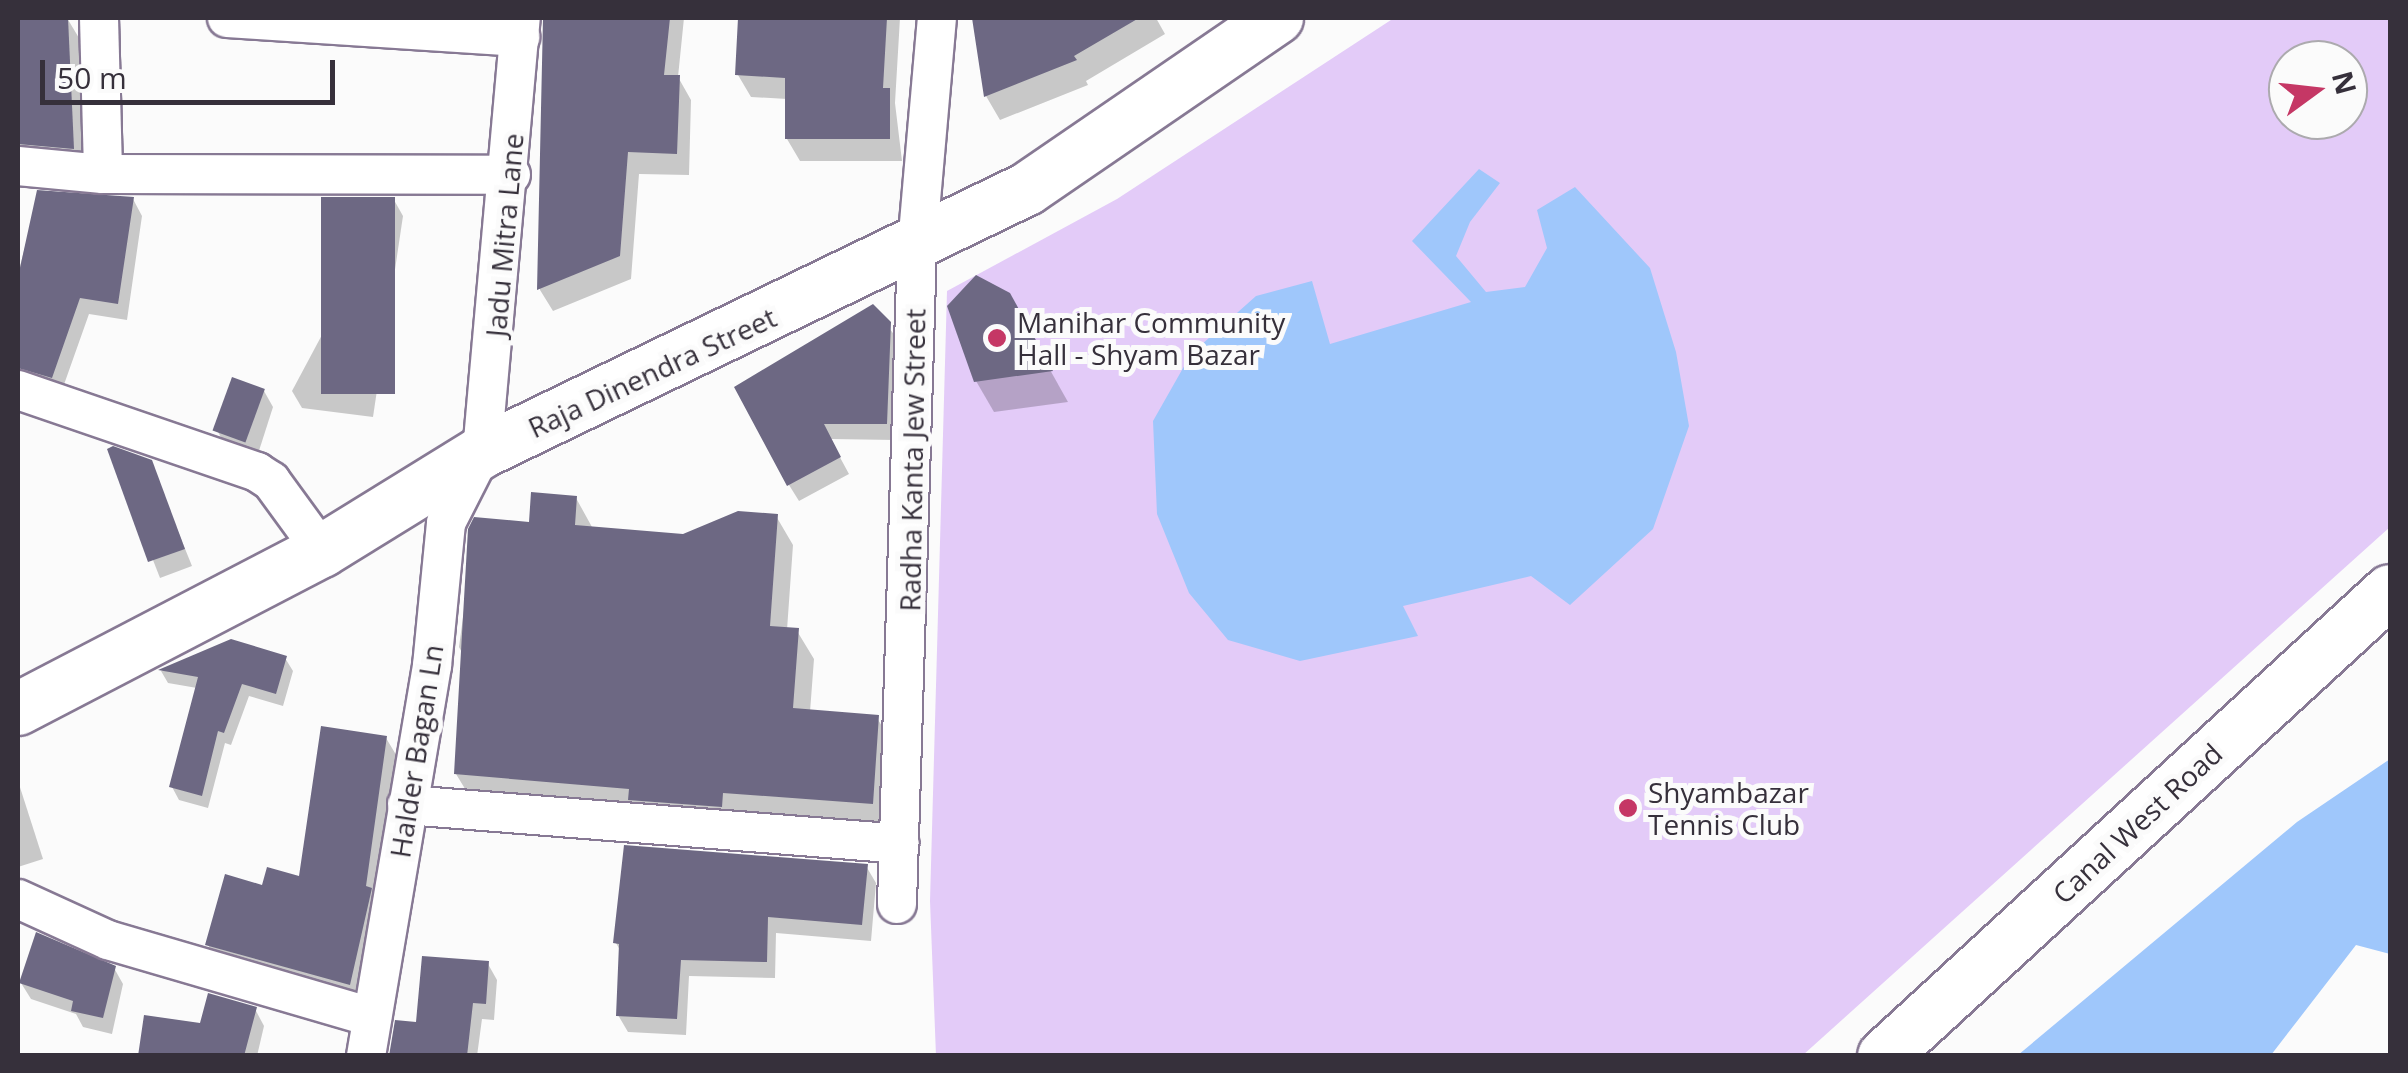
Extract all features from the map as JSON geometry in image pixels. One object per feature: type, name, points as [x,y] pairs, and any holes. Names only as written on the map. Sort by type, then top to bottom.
[{"type":"main road","name":"Raja Dinendra Street","points":[[18,709],[322,551],[482,452],[917,246],[1027,189],[1277,18]]},
{"type":"main road","name":"Canal West Road","points":[[1884,1056],[2390,591]]},
{"type":"street","points":[[99,18],[103,174]]},
{"type":"street","points":[[227,18],[520,27]]},
{"type":"street","name":"Radha Kanta Jew Street","points":[[897,904],[917,246],[937,18]]},
{"type":"street","name":"Jadu Mitra Lane","points":[[482,452],[512,176],[520,27]]},
{"type":"street","points":[[18,166],[103,174],[512,176]]},
{"type":"street","points":[[18,390],[256,472],[271,481],[322,551]]},
{"type":"street","name":"Halder Bagan Ln","points":[[366,1056],[432,666],[446,524],[482,452]]},
{"type":"street","points":[[407,806],[898,844]]},
{"type":"street","points":[[18,899],[108,940],[372,1017]]},
{"type":"shaded area","points":[[1394,18],[2390,18],[2390,527],[1803,1055],[936,1056],[930,901],[947,291],[1117,199]]},
{"type":"water","points":[[1479,169],[1500,183],[1470,222],[1456,256],[1486,292],[1525,287],[1547,248],[1537,210],[1575,187],[1650,268],[1676,352],[1689,426],[1653,529],[1570,605],[1531,576],[1403,606],[1418,636],[1300,661],[1228,640],[1189,593],[1157,514],[1153,421],[1191,354],[1256,296],[1312,281],[1330,344],[1471,302],[1412,241]]},
{"type":"water","points":[[2390,759],[2390,954],[2356,945],[2271,1055],[2018,1055],[2297,822]]},
{"type":"building","points":[[18,18],[68,18],[74,149],[18,144]]},
{"type":"building","points":[[543,18],[670,18],[664,75],[680,75],[677,154],[628,152],[620,256],[537,290]]},
{"type":"building","points":[[738,18],[887,18],[883,88],[890,88],[890,139],[785,139],[785,78],[735,75]]},
{"type":"building","points":[[972,18],[1139,18],[1074,56],[1077,60],[984,97]]},
{"type":"building","points":[[37,190],[134,197],[118,304],[80,298],[52,378],[18,368],[18,277]]},
{"type":"building","points":[[321,197],[395,197],[395,394],[321,394]]},
{"type":"building","name":"Manihar Community Hall - Shyam Bazar","points":[[976,275],[1010,293],[1053,371],[974,382],[947,306]]},
{"type":"building","points":[[873,304],[891,322],[887,424],[824,424],[841,457],[787,486],[734,387]]},
{"type":"building","points":[[232,377],[265,389],[245,443],[213,431]]},
{"type":"building","points":[[113,446],[152,460],[185,549],[148,562],[107,449]]},
{"type":"building","points":[[531,492],[577,496],[575,525],[683,534],[738,511],[778,514],[770,626],[799,628],[793,708],[879,715],[873,804],[723,793],[722,807],[628,800],[629,789],[454,774],[468,529],[474,517],[529,522]]},
{"type":"building","points":[[231,639],[287,656],[276,694],[242,684],[224,733],[218,731],[202,796],[169,787],[198,677],[158,670]]},
{"type":"building","points":[[321,726],[387,736],[366,886],[372,888],[350,985],[205,945],[225,874],[262,885],[267,867],[299,876]]},
{"type":"building","points":[[624,845],[868,864],[862,925],[768,917],[767,962],[681,960],[677,1019],[616,1016],[619,944],[613,943]]},
{"type":"building","points":[[36,932],[116,966],[103,1018],[71,1011],[73,1001],[19,983]]},
{"type":"building","points":[[422,956],[489,961],[486,1004],[473,1003],[467,1056],[389,1056],[395,1020],[416,1022]]},
{"type":"building","points":[[208,993],[257,1007],[244,1056],[138,1056],[144,1015],[200,1023]]},
{"type":"place","name":"Manihar Community Hall - Shyam Bazar","points":[[997,338]]},
{"type":"place","name":"Shyambazar Tennis Club","points":[[1628,808]]}]
